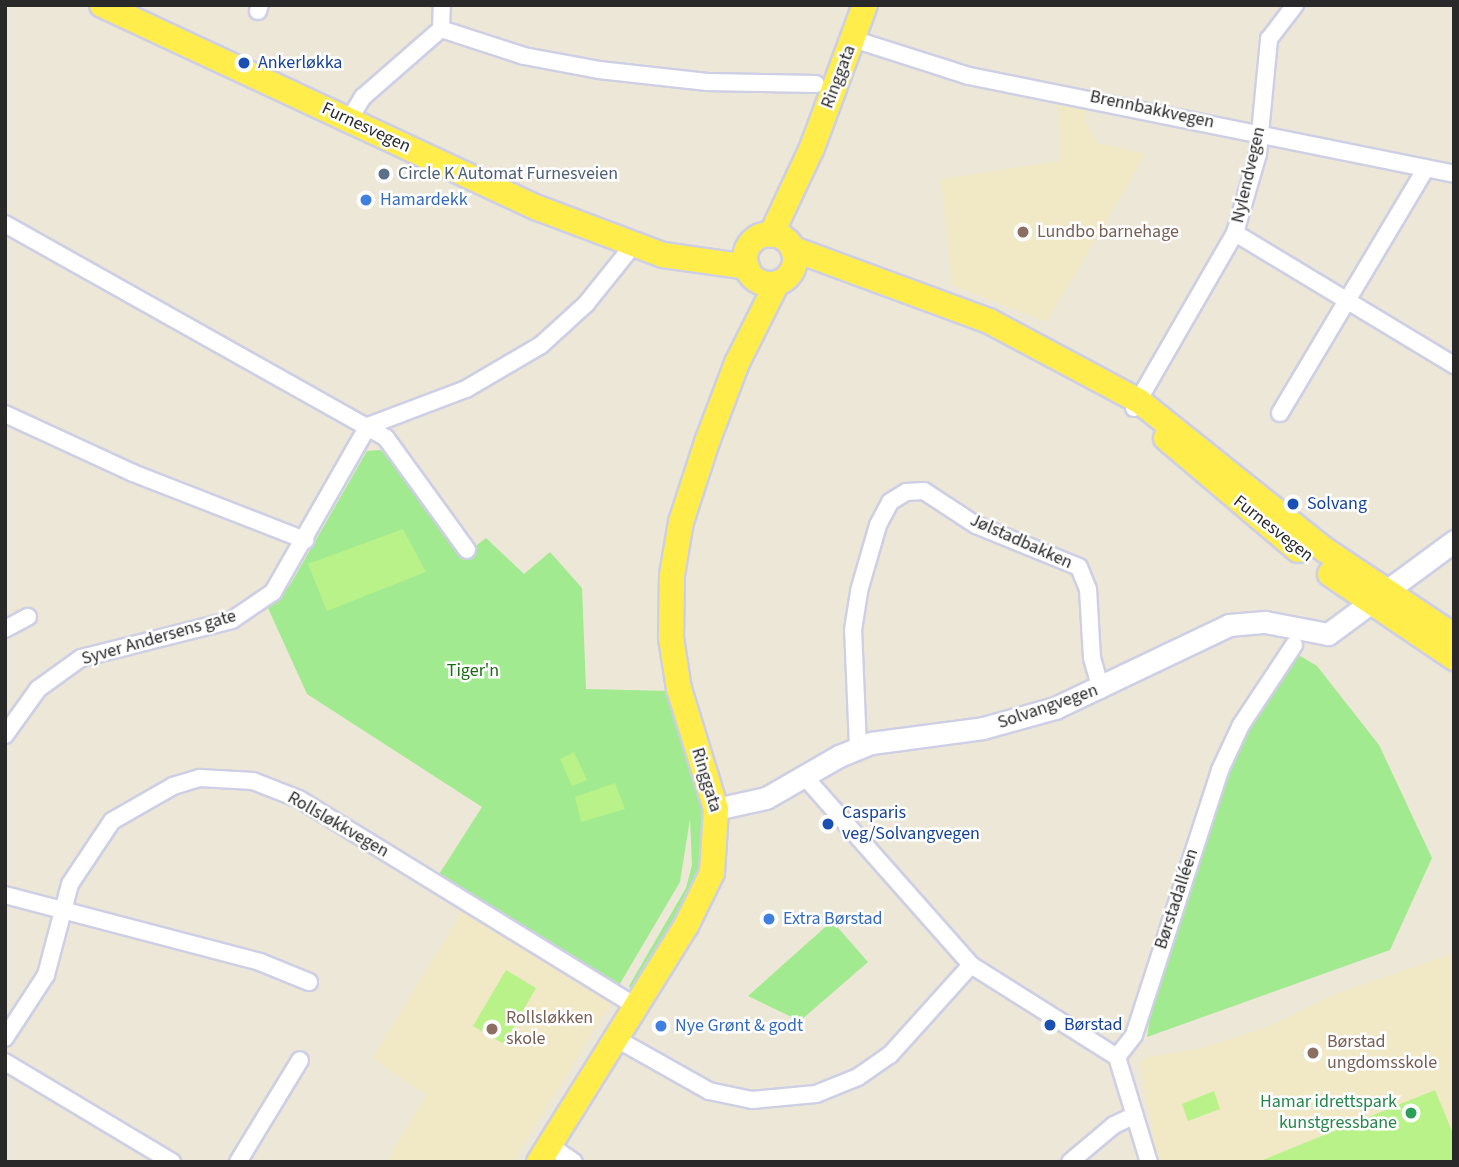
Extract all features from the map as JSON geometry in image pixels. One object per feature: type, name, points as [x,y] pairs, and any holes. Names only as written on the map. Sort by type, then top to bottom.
[{"type":"main road","name":"Furnesvegen","points":[[102,5],[538,208],[663,255],[763,271],[876,283]]},
{"type":"main road","name":"Ringgata","points":[[544,1153],[637,1007],[707,886],[718,838],[716,809],[679,689],[671,596],[681,522],[737,363],[763,271],[784,242],[812,148],[865,5]]},
{"type":"main road","points":[[763,271],[758,238],[784,242]]},
{"type":"main road","name":"Furnesvegen","points":[[784,242],[876,283],[989,321],[1105,384],[1136,405],[1235,500],[1379,600],[1454,658]]},
{"type":"main road","name":"Solvangvegen","points":[[716,809],[759,801],[858,747],[1004,723],[1101,690],[1228,625],[1258,622],[1328,634],[1379,600],[1454,541]]},
{"type":"main road","name":"Furnesvegen","points":[[1379,600],[1454,636]]},
{"type":"street","points":[[349,120],[363,97],[441,29],[442,5]]},
{"type":"street","name":"Nylendvegen","points":[[1136,405],[1235,233],[1261,133],[1269,39],[1294,5]]},
{"type":"street","points":[[441,29],[524,55],[599,70],[706,82],[816,84]]},
{"type":"street","name":"Brennbakkvegen","points":[[853,39],[969,76],[1454,174]]},
{"type":"street","points":[[1280,413],[1426,168]]},
{"type":"street","points":[[5,225],[386,438],[467,550]]},
{"type":"street","points":[[1235,233],[1454,365]]},
{"type":"street","points":[[368,426],[466,389],[541,345],[586,304],[634,244]]},
{"type":"street","points":[[5,414],[133,474],[305,540]]},
{"type":"street","name":"Syver Andersens gate","points":[[5,735],[38,689],[81,658],[209,627],[253,609],[282,580],[368,426]]},
{"type":"street","name":"Jølstadbakken","points":[[858,747],[853,641],[859,590],[878,525],[890,502],[906,492],[924,491],[976,525],[1079,567],[1088,589],[1092,658],[1101,690]]},
{"type":"street","points":[[5,629],[28,617]]},
{"type":"street","name":"Børstadalléen","points":[[1117,1057],[1134,1035],[1220,770],[1241,725],[1294,645]]},
{"type":"street","points":[[804,776],[971,965],[1117,1057],[1149,1162]]},
{"type":"street","name":"Rollsløkkvegen","points":[[5,1038],[46,975],[70,884],[112,821],[133,806],[200,778],[253,781],[299,799],[637,1007]]},
{"type":"street","points":[[5,895],[260,962],[309,982]]},
{"type":"street","points":[[615,1038],[665,1071],[720,1094],[752,1100],[816,1094],[874,1068],[971,965]]},
{"type":"street","points":[[238,1162],[300,1060]]},
{"type":"street","points":[[5,1062],[172,1162]]},
{"type":"street","points":[[1070,1162],[1099,1136],[1133,1116]]},
{"type":"street","points":[[544,1153],[574,1162]]},
{"type":"shaded area","name":"Lundbo barnehage","points":[[1058,98],[1087,104],[1085,120],[1098,143],[1146,154],[1047,322],[952,285],[941,179],[1060,161]]},
{"type":"shaded area","name":"Rollsløkken skole","points":[[459,907],[612,1001],[513,1162],[386,1162],[426,1095],[372,1058],[460,915]]},
{"type":"shaded area","name":"Børstad ungdomsskole","points":[[1454,953],[1454,1162],[1158,1162],[1139,1059],[1205,1047],[1267,1027],[1335,994]]},
{"type":"green space","name":"Tiger'n","points":[[381,450],[464,555],[486,538],[524,574],[550,552],[582,588],[586,689],[670,691],[697,772],[695,784],[702,781],[710,812],[701,885],[632,992],[629,986],[686,888],[692,865],[690,819],[680,882],[618,987],[438,876],[482,807],[307,694],[268,608],[290,585],[367,451]]},
{"type":"green space","points":[[403,529],[426,572],[327,611],[308,564]]},
{"type":"green space","points":[[1297,654],[1317,666],[1379,745],[1432,858],[1390,950],[1147,1037],[1152,1003],[1223,780],[1250,724]]},
{"type":"green space","points":[[574,752],[587,780],[572,786],[560,759]]},
{"type":"green space","points":[[615,783],[625,809],[581,822],[575,797]]},
{"type":"green space","points":[[832,921],[868,962],[800,1021],[748,996]]},
{"type":"green space","points":[[506,970],[536,988],[504,1044],[473,1026]]},
{"type":"green space","name":"Hamar idrettspark kunstgressbane","points":[[1435,1090],[1454,1136],[1454,1162],[1258,1162]]},
{"type":"green space","points":[[1214,1091],[1220,1109],[1188,1121],[1182,1104]]},
{"type":"place","name":"Ankerløkka","points":[[244,63]]},
{"type":"place","name":"Circle K Automat Furnesveien","points":[[384,174]]},
{"type":"place","name":"Hamardekk","points":[[366,200]]},
{"type":"place","name":"Lundbo barnehage","points":[[1023,232]]},
{"type":"place","name":"Solvang","points":[[1293,504]]},
{"type":"place","name":"Casparis veg/Solvangvegen","points":[[828,824]]},
{"type":"place","name":"Extra Børstad","points":[[769,919]]},
{"type":"place","name":"Børstad","points":[[1050,1025]]},
{"type":"place","name":"Nye Grønt & godt","points":[[661,1026]]},
{"type":"place","name":"Rollsløkken skole","points":[[492,1029]]},
{"type":"place","name":"Børstad ungdomsskole","points":[[1313,1053]]},
{"type":"place","name":"Hamar idrettspark kunstgressbane","points":[[1411,1113]]}]
